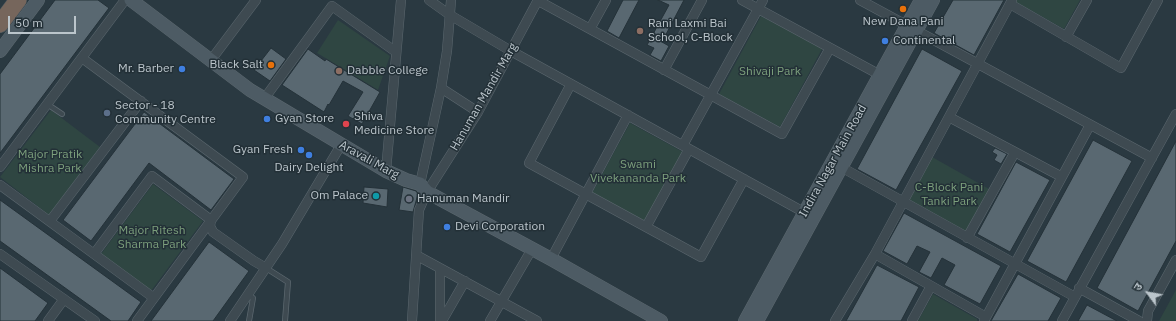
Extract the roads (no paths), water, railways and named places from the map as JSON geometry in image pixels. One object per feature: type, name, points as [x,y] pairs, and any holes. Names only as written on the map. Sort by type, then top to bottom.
[{"type":"highway","points":[[0,24],[18,1]]},
{"type":"street","points":[[0,51],[38,0]]},
{"type":"street","points":[[0,167],[125,0]]},
{"type":"street","name":"Aravali Marg","points":[[131,0],[264,99],[386,171],[424,188],[661,321]]},
{"type":"street","points":[[211,60],[256,0]]},
{"type":"street","points":[[386,171],[401,0]]},
{"type":"street","points":[[429,0],[450,15],[510,51],[809,214]]},
{"type":"street","points":[[412,321],[419,210],[447,51],[451,0]]},
{"type":"street","points":[[538,0],[782,134],[830,48]]},
{"type":"street","name":"Hanuman Mandir Marg","points":[[424,188],[478,112],[538,0]]},
{"type":"street","points":[[590,29],[606,0]]},
{"type":"street","points":[[664,70],[702,0]]},
{"type":"street","points":[[742,0],[880,75]]},
{"type":"street","points":[[646,227],[711,95],[763,0]]},
{"type":"street","points":[[860,0],[1152,158]]},
{"type":"street","name":"Indira Nagar Main Road","points":[[744,321],[809,214],[841,167],[911,27],[921,0]]},
{"type":"street","name":"Indira Nagar Main Road","points":[[757,321],[809,214],[880,75],[911,27],[933,0]]},
{"type":"street","points":[[1066,36],[1087,0]]},
{"type":"street","points":[[835,321],[875,254],[1011,2],[1121,68],[1158,0]]},
{"type":"street","points":[[264,99],[332,6],[396,52]]},
{"type":"street","points":[[82,58],[243,177],[137,321]]},
{"type":"street","points":[[572,84],[529,163],[585,194],[702,257],[744,179]]},
{"type":"street","points":[[441,88],[478,112]]},
{"type":"street","points":[[50,222],[140,101]]},
{"type":"street","points":[[1062,321],[1176,114]]},
{"type":"street","points":[[551,259],[628,115]]},
{"type":"street","points":[[949,117],[1062,177]]},
{"type":"street","points":[[875,254],[985,319],[1090,124]]},
{"type":"street","points":[[230,321],[282,244],[341,145]]},
{"type":"street","points":[[967,238],[1015,152]]},
{"type":"street","points":[[841,167],[1075,297]]},
{"type":"street","points":[[94,254],[152,176],[211,220]]},
{"type":"street","points":[[0,185],[154,298]]},
{"type":"street","points":[[211,220],[210,226],[213,232],[266,268]]},
{"type":"street","points":[[490,321],[532,249]]},
{"type":"street","points":[[0,254],[95,321]]},
{"type":"street","points":[[416,255],[537,321]]},
{"type":"street","points":[[1147,321],[1148,311],[1176,260]]},
{"type":"street","points":[[440,268],[441,321]]},
{"type":"street","points":[[441,321],[464,281]]},
{"type":"street","points":[[912,321],[931,286]]},
{"type":"street","points":[[1080,288],[1139,321]]},
{"type":"street","points":[[48,321],[64,300]]},
{"type":"lane","points":[[47,104],[62,114]]},
{"type":"lane","points":[[266,268],[288,282],[285,321]]},
{"type":"lane","points":[[248,294],[253,298],[250,321]]},
{"type":"place","name":"New Dana Pani","points":[[903,9]]},
{"type":"place","name":"Rani Laxmi Bai School, C-Block","points":[[640,31]]},
{"type":"place","name":"Continental","points":[[885,41]]},
{"type":"place","name":"Black Salt","points":[[271,65]]},
{"type":"place","name":"Mr. Barber","points":[[182,69]]},
{"type":"place","name":"Dabble College","points":[[339,71]]},
{"type":"place","name":"Sector - 18 Community Centre","points":[[107,113]]},
{"type":"place","name":"Gyan Store","points":[[267,119]]},
{"type":"place","name":"Shiva Medicine Store","points":[[346,124]]},
{"type":"place","name":"Gyan Fresh","points":[[301,150]]},
{"type":"place","name":"Dairy Delight","points":[[309,155]]},
{"type":"place","name":"Om Palace","points":[[376,196]]},
{"type":"place","name":"Hanuman Mandir","points":[[409,199]]},
{"type":"place","name":"Devi Corporation","points":[[447,227]]},
{"type":"park label","name":"Shivaji Park","points":[[770,72]]},
{"type":"park label","name":"Major Pratik Mishra Park","points":[[50,162]]},
{"type":"park label","name":"Swami Vivekananda Park","points":[[638,172]]},
{"type":"park label","name":"C-Block Pani Tanki Park","points":[[949,195]]},
{"type":"park label","name":"Major Ritesh Sharma Park","points":[[152,238]]}]
